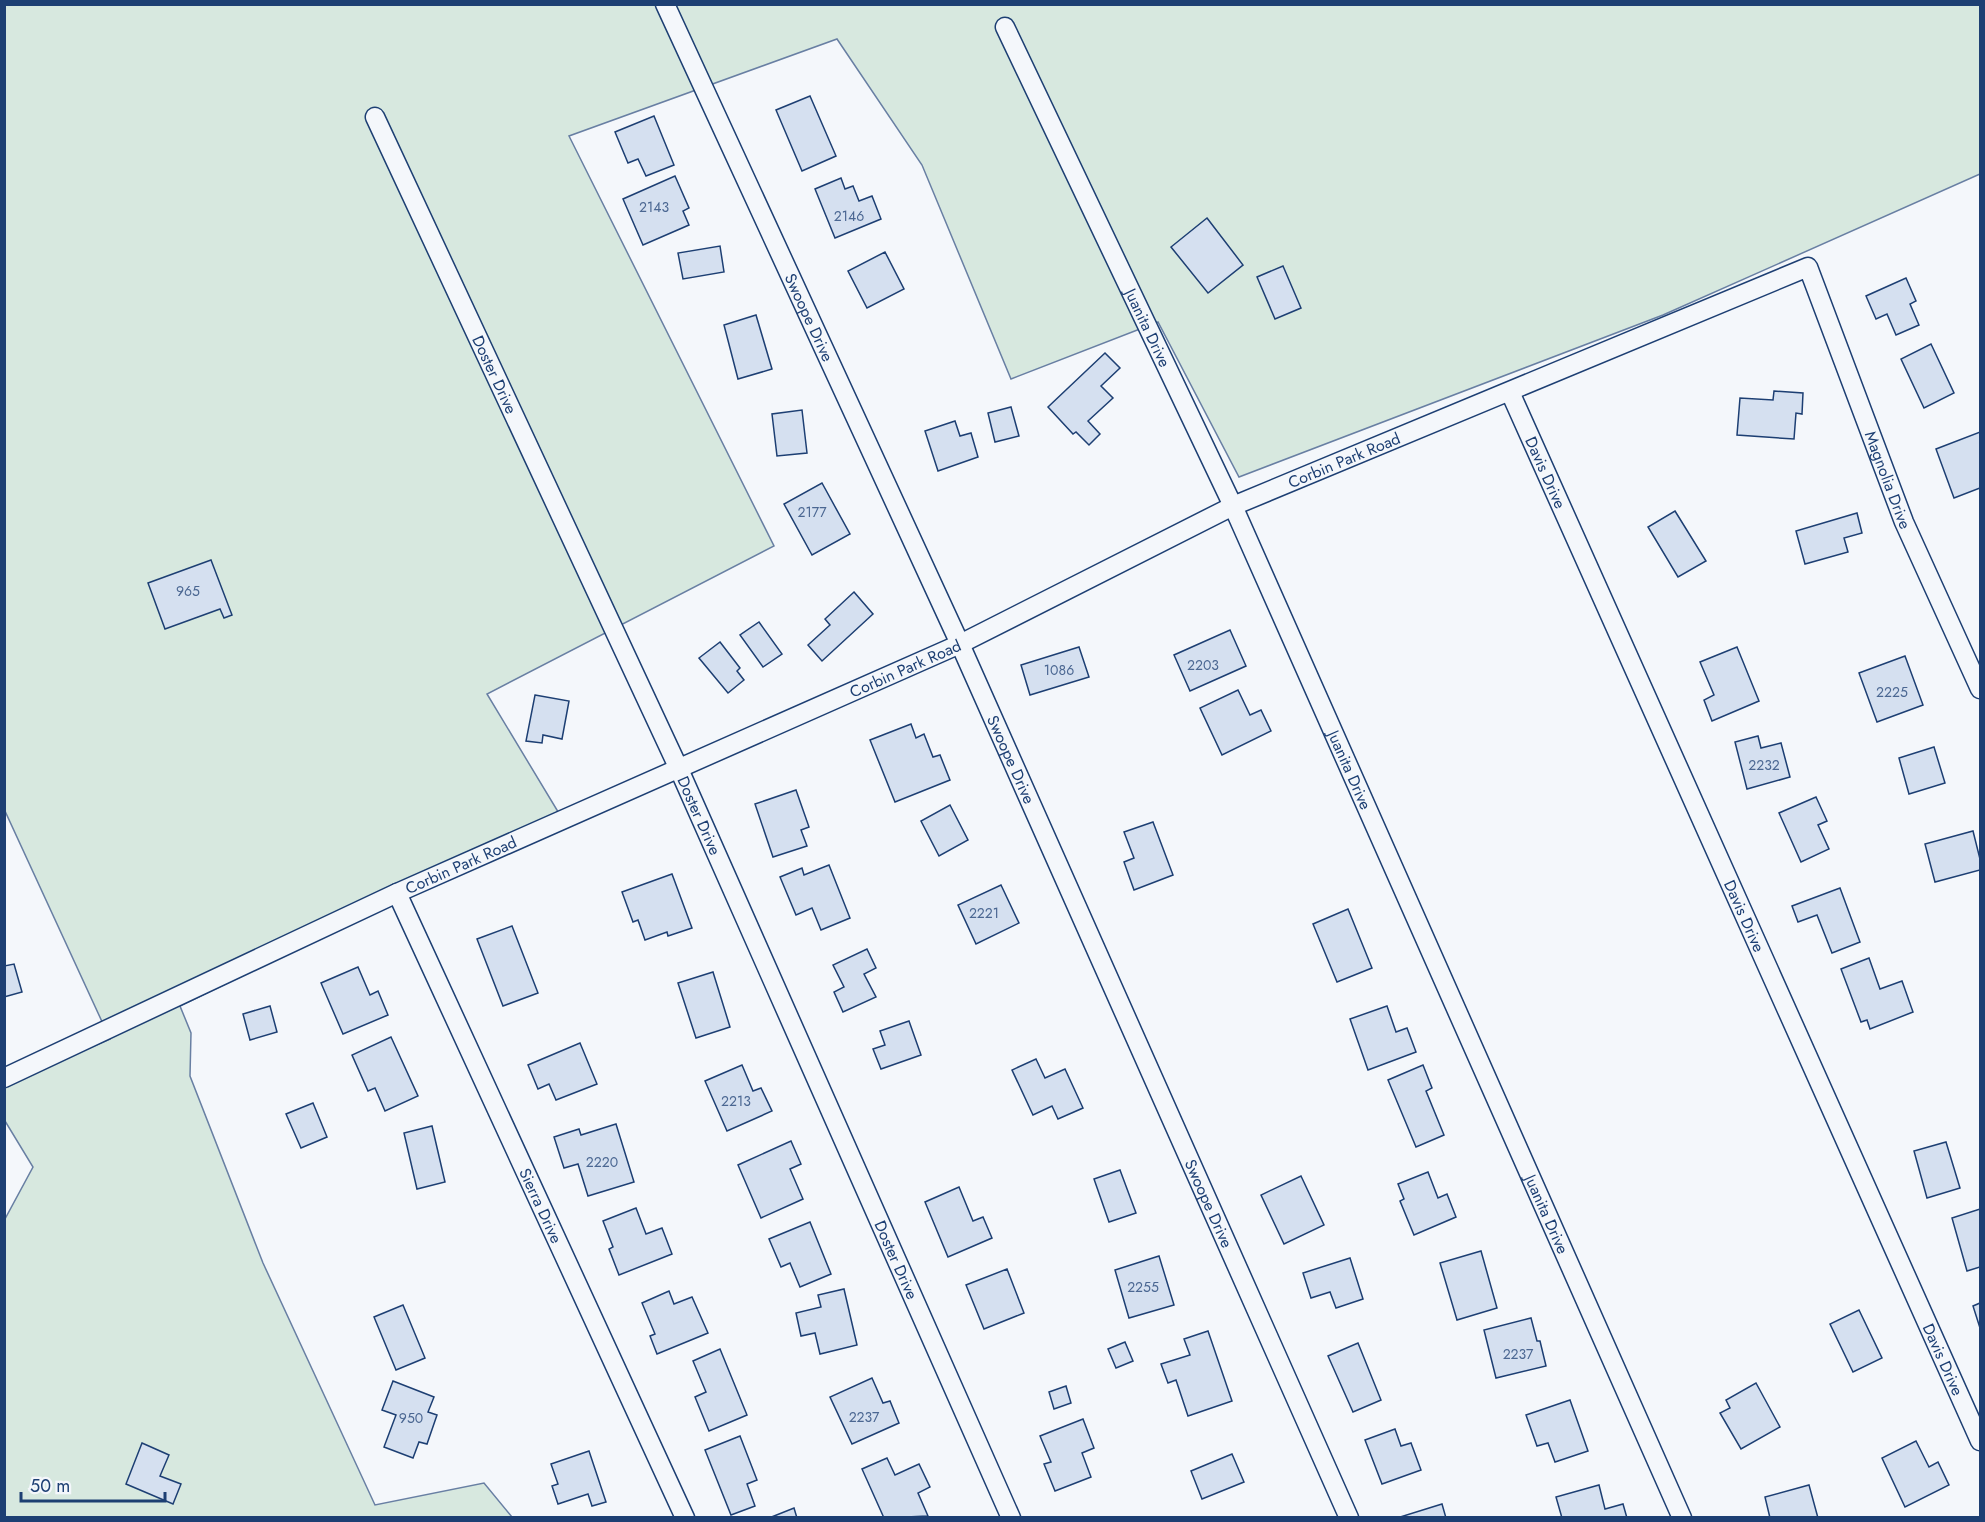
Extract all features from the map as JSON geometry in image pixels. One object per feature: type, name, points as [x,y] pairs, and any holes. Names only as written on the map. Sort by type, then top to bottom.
[{"type":"street","name":"Swoope Drive","points":[[665,4],[960,644],[1349,1518]]},
{"type":"street","name":"Juanita Drive","points":[[1005,27],[1233,506],[1682,1518]]},
{"type":"street","name":"Doster Drive","points":[[375,117],[678,767],[1011,1518]]},
{"type":"street","name":"Corbin Park Road","points":[[4,1078],[397,893],[960,644],[1233,506],[1808,267]]},
{"type":"street","name":"Magnolia Drive","points":[[1808,267],[1904,522],[1980,689]]},
{"type":"street","name":"Davis Drive","points":[[1510,392],[1980,1441]]},
{"type":"street","name":"Sierra Drive","points":[[397,893],[685,1518]]},
{"type":"shaded area","points":[[5,5],[1980,5],[1980,174],[1663,315],[1239,477],[1158,322],[1011,379],[922,165],[837,39],[569,136],[774,546],[487,694],[563,820],[180,1006],[191,1033],[190,1076],[263,1263],[375,1505],[484,1483],[512,1517],[5,1517],[5,1219],[33,1167],[5,1121],[5,1084],[110,1039],[5,811]]},
{"type":"building","points":[[810,96],[836,156],[802,171],[776,110]]},
{"type":"building","points":[[654,116],[674,165],[646,176],[638,159],[628,163],[615,132]]},
{"type":"building","points":[[675,176],[689,208],[683,211],[689,225],[643,245],[623,199]]},
{"type":"building","points":[[841,178],[845,189],[853,186],[859,201],[872,196],[881,219],[835,238],[815,189]]},
{"type":"building","points":[[1207,218],[1243,265],[1208,293],[1171,247]]},
{"type":"building","points":[[720,246],[724,272],[683,279],[678,253]]},
{"type":"building","points":[[885,252],[904,289],[867,308],[848,271]]},
{"type":"building","points":[[1283,266],[1301,308],[1275,319],[1257,277]]},
{"type":"building","points":[[1906,278],[1916,301],[1910,304],[1919,325],[1896,335],[1887,314],[1876,319],[1866,296]]},
{"type":"building","points":[[756,315],[772,369],[738,379],[724,325]]},
{"type":"building","points":[[1931,344],[1954,393],[1924,408],[1901,359]]},
{"type":"building","points":[[1105,353],[1120,368],[1101,386],[1113,398],[1088,421],[1100,434],[1089,445],[1076,432],[1073,434],[1048,407]]},
{"type":"building","points":[[1774,391],[1803,393],[1802,414],[1796,413],[1794,439],[1737,435],[1740,398],[1773,400]]},
{"type":"building","points":[[1011,407],[1019,436],[995,442],[988,413]]},
{"type":"building","points":[[802,410],[807,453],[777,456],[772,414]]},
{"type":"building","points":[[955,421],[960,436],[971,433],[978,457],[938,471],[925,431]]},
{"type":"building","points":[[1980,432],[1980,488],[1954,498],[1936,449]]},
{"type":"building","points":[[822,483],[850,534],[812,555],[784,504]]},
{"type":"building","points":[[1675,511],[1706,561],[1678,577],[1648,527]]},
{"type":"building","points":[[1857,513],[1862,533],[1844,538],[1848,552],[1805,564],[1796,531]]},
{"type":"building","points":[[211,560],[232,615],[224,618],[220,609],[165,629],[148,583]]},
{"type":"building","points":[[854,592],[873,614],[822,661],[808,645],[830,625],[825,619]]},
{"type":"building","points":[[759,622],[782,654],[763,667],[740,635]]},
{"type":"building","points":[[1230,630],[1246,666],[1190,691],[1174,655]]},
{"type":"building","points":[[720,642],[740,668],[737,671],[744,680],[728,693],[699,658]]},
{"type":"building","points":[[1079,647],[1089,677],[1030,695],[1021,665]]},
{"type":"building","points":[[1737,647],[1759,701],[1712,721],[1704,700],[1714,695],[1700,662]]},
{"type":"building","points":[[1905,656],[1923,705],[1877,722],[1859,673]]},
{"type":"building","points":[[1238,690],[1250,715],[1261,710],[1271,731],[1222,755],[1200,708]]},
{"type":"building","points":[[535,695],[569,701],[562,739],[543,735],[542,743],[526,741]]},
{"type":"building","points":[[911,724],[916,738],[924,734],[933,757],[940,755],[950,780],[895,802],[870,740]]},
{"type":"building","points":[[1758,736],[1761,748],[1781,743],[1790,777],[1747,789],[1735,742]]},
{"type":"building","points":[[1934,747],[1945,783],[1909,794],[1899,758]]},
{"type":"building","points":[[796,790],[809,827],[801,830],[807,846],[773,857],[755,804]]},
{"type":"building","points":[[1816,797],[1827,821],[1818,825],[1829,849],[1801,862],[1779,813]]},
{"type":"building","points":[[950,805],[968,840],[939,856],[921,821]]},
{"type":"building","points":[[1153,822],[1173,875],[1134,890],[1124,862],[1134,858],[1124,832]]},
{"type":"building","points":[[1973,831],[1980,859],[1980,870],[1935,882],[1925,844]]},
{"type":"building","points":[[829,865],[850,918],[821,930],[812,908],[796,915],[780,877],[802,868],[804,875]]},
{"type":"building","points":[[672,874],[692,928],[668,936],[667,932],[645,940],[638,920],[633,922],[622,892]]},
{"type":"building","points":[[1001,885],[1019,923],[976,944],[958,905]]},
{"type":"building","points":[[1840,888],[1860,942],[1832,953],[1817,915],[1798,922],[1792,906]]},
{"type":"building","points":[[1348,909],[1372,968],[1337,982],[1313,924]]},
{"type":"building","points":[[512,926],[538,993],[503,1006],[477,939]]},
{"type":"building","points":[[867,949],[876,968],[864,974],[876,997],[843,1012],[834,992],[844,987],[833,965]]},
{"type":"building","points":[[1869,958],[1880,989],[1902,981],[1913,1012],[1870,1029],[1867,1020],[1861,1022],[1841,969]]},
{"type":"building","points":[[14,964],[22,992],[4,997],[4,966]]},
{"type":"building","points":[[358,967],[370,995],[378,991],[388,1015],[343,1034],[321,983]]},
{"type":"building","points":[[713,972],[730,1027],[696,1038],[678,983]]},
{"type":"building","points":[[270,1006],[277,1032],[250,1040],[243,1014]]},
{"type":"building","points":[[1387,1006],[1396,1032],[1407,1028],[1416,1052],[1368,1070],[1350,1019]]},
{"type":"building","points":[[909,1021],[921,1055],[881,1069],[873,1049],[885,1045],[880,1031]]},
{"type":"building","points":[[391,1037],[418,1096],[385,1111],[375,1088],[368,1091],[352,1055]]},
{"type":"building","points":[[580,1043],[597,1084],[556,1100],[549,1084],[538,1089],[528,1065]]},
{"type":"building","points":[[1036,1059],[1045,1078],[1065,1069],[1083,1108],[1058,1119],[1052,1106],[1033,1115],[1012,1070]]},
{"type":"building","points":[[742,1065],[753,1091],[761,1088],[772,1111],[727,1131],[705,1081]]},
{"type":"building","points":[[1423,1065],[1432,1088],[1426,1091],[1444,1135],[1416,1147],[1388,1080]]},
{"type":"building","points":[[313,1103],[327,1137],[301,1148],[286,1114]]},
{"type":"building","points":[[616,1124],[634,1182],[588,1196],[578,1164],[564,1168],[554,1137],[579,1129],[581,1135]]},
{"type":"building","points":[[432,1126],[445,1182],[417,1189],[404,1133]]},
{"type":"building","points":[[791,1141],[801,1164],[790,1169],[803,1199],[761,1218],[738,1165]]},
{"type":"building","points":[[1946,1142],[1960,1188],[1927,1198],[1914,1151]]},
{"type":"building","points":[[1120,1170],[1136,1213],[1109,1222],[1094,1179]]},
{"type":"building","points":[[1428,1172],[1438,1198],[1447,1194],[1456,1217],[1414,1235],[1400,1201],[1404,1199],[1398,1184]]},
{"type":"building","points":[[1301,1176],[1324,1225],[1284,1244],[1261,1195]]},
{"type":"building","points":[[959,1187],[973,1221],[983,1217],[992,1238],[948,1257],[925,1202]]},
{"type":"building","points":[[636,1208],[646,1234],[662,1228],[672,1254],[619,1275],[609,1249],[613,1247],[603,1221]]},
{"type":"building","points":[[1980,1209],[1980,1267],[1967,1271],[1952,1218]]},
{"type":"building","points":[[810,1222],[831,1274],[800,1287],[790,1263],[781,1267],[769,1239]]},
{"type":"building","points":[[1481,1251],[1497,1308],[1457,1320],[1440,1263]]},
{"type":"building","points":[[1159,1256],[1174,1305],[1129,1318],[1115,1270]]},
{"type":"building","points":[[1350,1258],[1363,1299],[1336,1308],[1330,1292],[1311,1298],[1303,1273]]},
{"type":"building","points":[[1007,1269],[1024,1313],[984,1329],[966,1285]]},
{"type":"building","points":[[844,1289],[857,1345],[820,1354],[815,1333],[801,1336],[796,1313],[821,1307],[818,1295]]},
{"type":"building","points":[[669,1291],[674,1304],[692,1297],[708,1333],[657,1354],[650,1336],[655,1334],[642,1303]]},
{"type":"building","points":[[1980,1303],[1980,1328],[1973,1306]]},
{"type":"building","points":[[403,1305],[425,1358],[396,1370],[374,1317]]},
{"type":"building","points":[[1859,1310],[1882,1358],[1853,1372],[1830,1324]]},
{"type":"building","points":[[1531,1318],[1546,1366],[1496,1378],[1484,1330]]},
{"type":"building","points":[[1208,1331],[1232,1401],[1188,1416],[1176,1380],[1168,1383],[1161,1364],[1190,1355],[1184,1339]]},
{"type":"building","points":[[1125,1342],[1133,1361],[1116,1368],[1108,1349]]},
{"type":"building","points":[[1358,1343],[1381,1400],[1353,1412],[1328,1356]]},
{"type":"building","points":[[720,1349],[747,1415],[709,1431],[695,1397],[706,1392],[693,1361]]},
{"type":"building","points":[[872,1378],[883,1403],[890,1401],[899,1423],[852,1444],[830,1397]]},
{"type":"building","points":[[393,1381],[434,1397],[428,1412],[437,1415],[427,1444],[419,1442],[413,1458],[384,1447],[396,1415],[382,1410]]},
{"type":"building","points":[[1756,1383],[1780,1427],[1741,1449],[1720,1413],[1730,1408],[1726,1400]]},
{"type":"building","points":[[1066,1386],[1071,1403],[1054,1409],[1049,1392]]},
{"type":"building","points":[[1570,1400],[1588,1451],[1555,1462],[1548,1443],[1537,1446],[1526,1415]]},
{"type":"building","points":[[1083,1419],[1094,1448],[1082,1453],[1091,1477],[1055,1491],[1044,1464],[1051,1462],[1040,1436]]},
{"type":"building","points":[[1395,1429],[1401,1446],[1411,1443],[1421,1470],[1382,1484],[1365,1440]]},
{"type":"building","points":[[740,1436],[757,1480],[747,1484],[755,1506],[731,1515],[705,1450]]},
{"type":"building","points":[[1916,1441],[1929,1467],[1938,1462],[1949,1485],[1905,1507],[1882,1458]]},
{"type":"building","points":[[142,1443],[169,1455],[160,1476],[181,1484],[173,1504],[126,1484]]},
{"type":"building","points":[[589,1451],[606,1502],[592,1506],[588,1494],[558,1504],[552,1486],[558,1484],[551,1464]]},
{"type":"building","points":[[1232,1454],[1244,1482],[1202,1499],[1191,1471]]},
{"type":"building","points":[[887,1458],[895,1475],[919,1464],[930,1487],[918,1493],[928,1516],[884,1518],[862,1469]]},
{"type":"building","points":[[1599,1485],[1605,1509],[1623,1504],[1627,1518],[1562,1518],[1556,1497]]},
{"type":"building","points":[[1809,1485],[1818,1518],[1770,1518],[1765,1497]]},
{"type":"building","points":[[1442,1504],[1446,1518],[1400,1518],[1400,1517]]},
{"type":"building","points":[[794,1508],[797,1518],[769,1518]]}]
